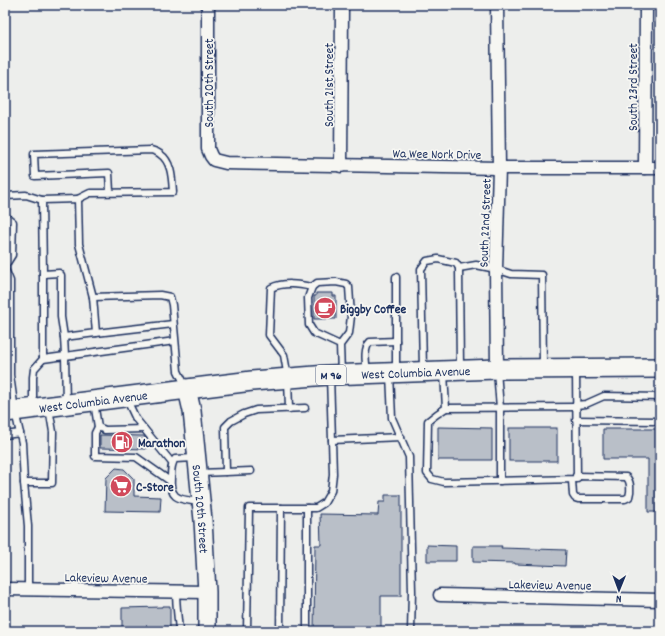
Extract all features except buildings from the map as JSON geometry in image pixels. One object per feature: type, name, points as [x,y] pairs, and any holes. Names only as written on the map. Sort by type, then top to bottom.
[{"type":"main road","name":"West Columbia Avenue","points":[[10,412],[186,389],[288,378],[452,371],[660,368]]},
{"type":"main road","name":"South 20th Street","points":[[186,389],[192,411],[201,502],[207,592],[207,631]]},
{"type":"street","name":"South 20th Street","points":[[208,5],[208,149],[214,160]]},
{"type":"street","name":"South 21st Street","points":[[342,5],[342,166]]},
{"type":"street","name":"South 22nd Street","points":[[497,5],[499,168],[496,269],[497,370]]},
{"type":"street","name":"South 23rd Street","points":[[646,5],[646,168]]},
{"type":"street","name":"Wa Wee Nork Drive","points":[[214,160],[226,163],[342,166],[660,168]]},
{"type":"street","name":"Lakeview Avenue","points":[[5,589],[207,592]]},
{"type":"street","name":"Lakeview Avenue","points":[[440,595],[660,600]]},
{"type":"lane","points":[[5,196],[26,195],[42,200],[78,199],[90,193],[173,192],[171,174],[167,161],[160,154],[151,150],[34,154],[35,176],[109,173],[110,192]]},
{"type":"lane","points":[[78,199],[79,244],[93,297],[96,333]]},
{"type":"lane","points":[[42,200],[43,359]]},
{"type":"lane","points":[[6,218],[13,222],[12,255],[7,263]]},
{"type":"lane","points":[[423,372],[421,268],[427,261],[438,259],[456,263],[459,268],[452,371],[446,408]]},
{"type":"lane","points":[[459,268],[476,265],[511,274],[542,276],[543,369]]},
{"type":"lane","points":[[5,269],[10,281],[10,412],[20,433],[22,443],[28,526],[28,589]]},
{"type":"lane","points":[[43,274],[59,273],[61,275],[61,317],[65,356],[49,406]]},
{"type":"lane","points":[[396,277],[396,341],[393,373],[392,418],[409,456],[412,592],[411,631]]},
{"type":"lane","points":[[247,631],[249,508],[316,508],[324,503],[331,491],[333,474],[332,440],[336,375],[340,345],[349,332],[351,316],[349,287],[346,284],[336,282],[317,282],[312,287],[308,298],[309,325],[314,333],[340,345]]},
{"type":"lane","points":[[289,409],[288,378],[284,355],[269,335],[271,288],[277,285],[294,284],[312,287]]},
{"type":"lane","points":[[93,297],[160,295],[170,297],[178,371],[186,389]]},
{"type":"lane","points":[[64,337],[173,324]]},
{"type":"lane","points":[[24,483],[52,483],[53,432],[49,406],[32,377],[34,369],[43,359],[175,341]]},
{"type":"lane","points":[[367,374],[366,349],[368,343],[396,341]]},
{"type":"lane","points":[[576,369],[576,406],[576,420],[574,478],[573,494],[575,498],[578,499],[625,499],[629,497],[629,480],[626,477],[574,478],[500,481],[444,482],[432,479],[427,473],[428,421],[446,408],[576,406],[586,404],[604,396],[660,397]]},
{"type":"lane","points":[[497,370],[500,408],[500,481]]},
{"type":"lane","points":[[126,397],[136,419],[172,463]]},
{"type":"lane","points":[[94,401],[98,427],[95,433],[95,456],[136,457],[170,482]]},
{"type":"lane","points":[[226,472],[225,427],[231,421],[256,410],[306,408]]},
{"type":"lane","points":[[576,420],[656,421],[660,419]]},
{"type":"lane","points":[[98,427],[105,430],[144,429]]},
{"type":"lane","points":[[5,435],[20,433]]},
{"type":"lane","points":[[332,440],[401,437]]},
{"type":"lane","points":[[201,502],[176,497],[172,492],[170,482],[172,463],[175,459],[226,472],[252,471]]},
{"type":"lane","points":[[280,631],[281,508]]},
{"type":"lane","points":[[307,508],[307,631]]},
{"type":"lane","points":[[176,592],[179,631]]},
{"type":"place","name":"Biggby Coffee","points":[[325,308]]},
{"type":"place","name":"Marathon","points":[[122,442]]},
{"type":"place","name":"C-Store","points":[[121,486]]}]
